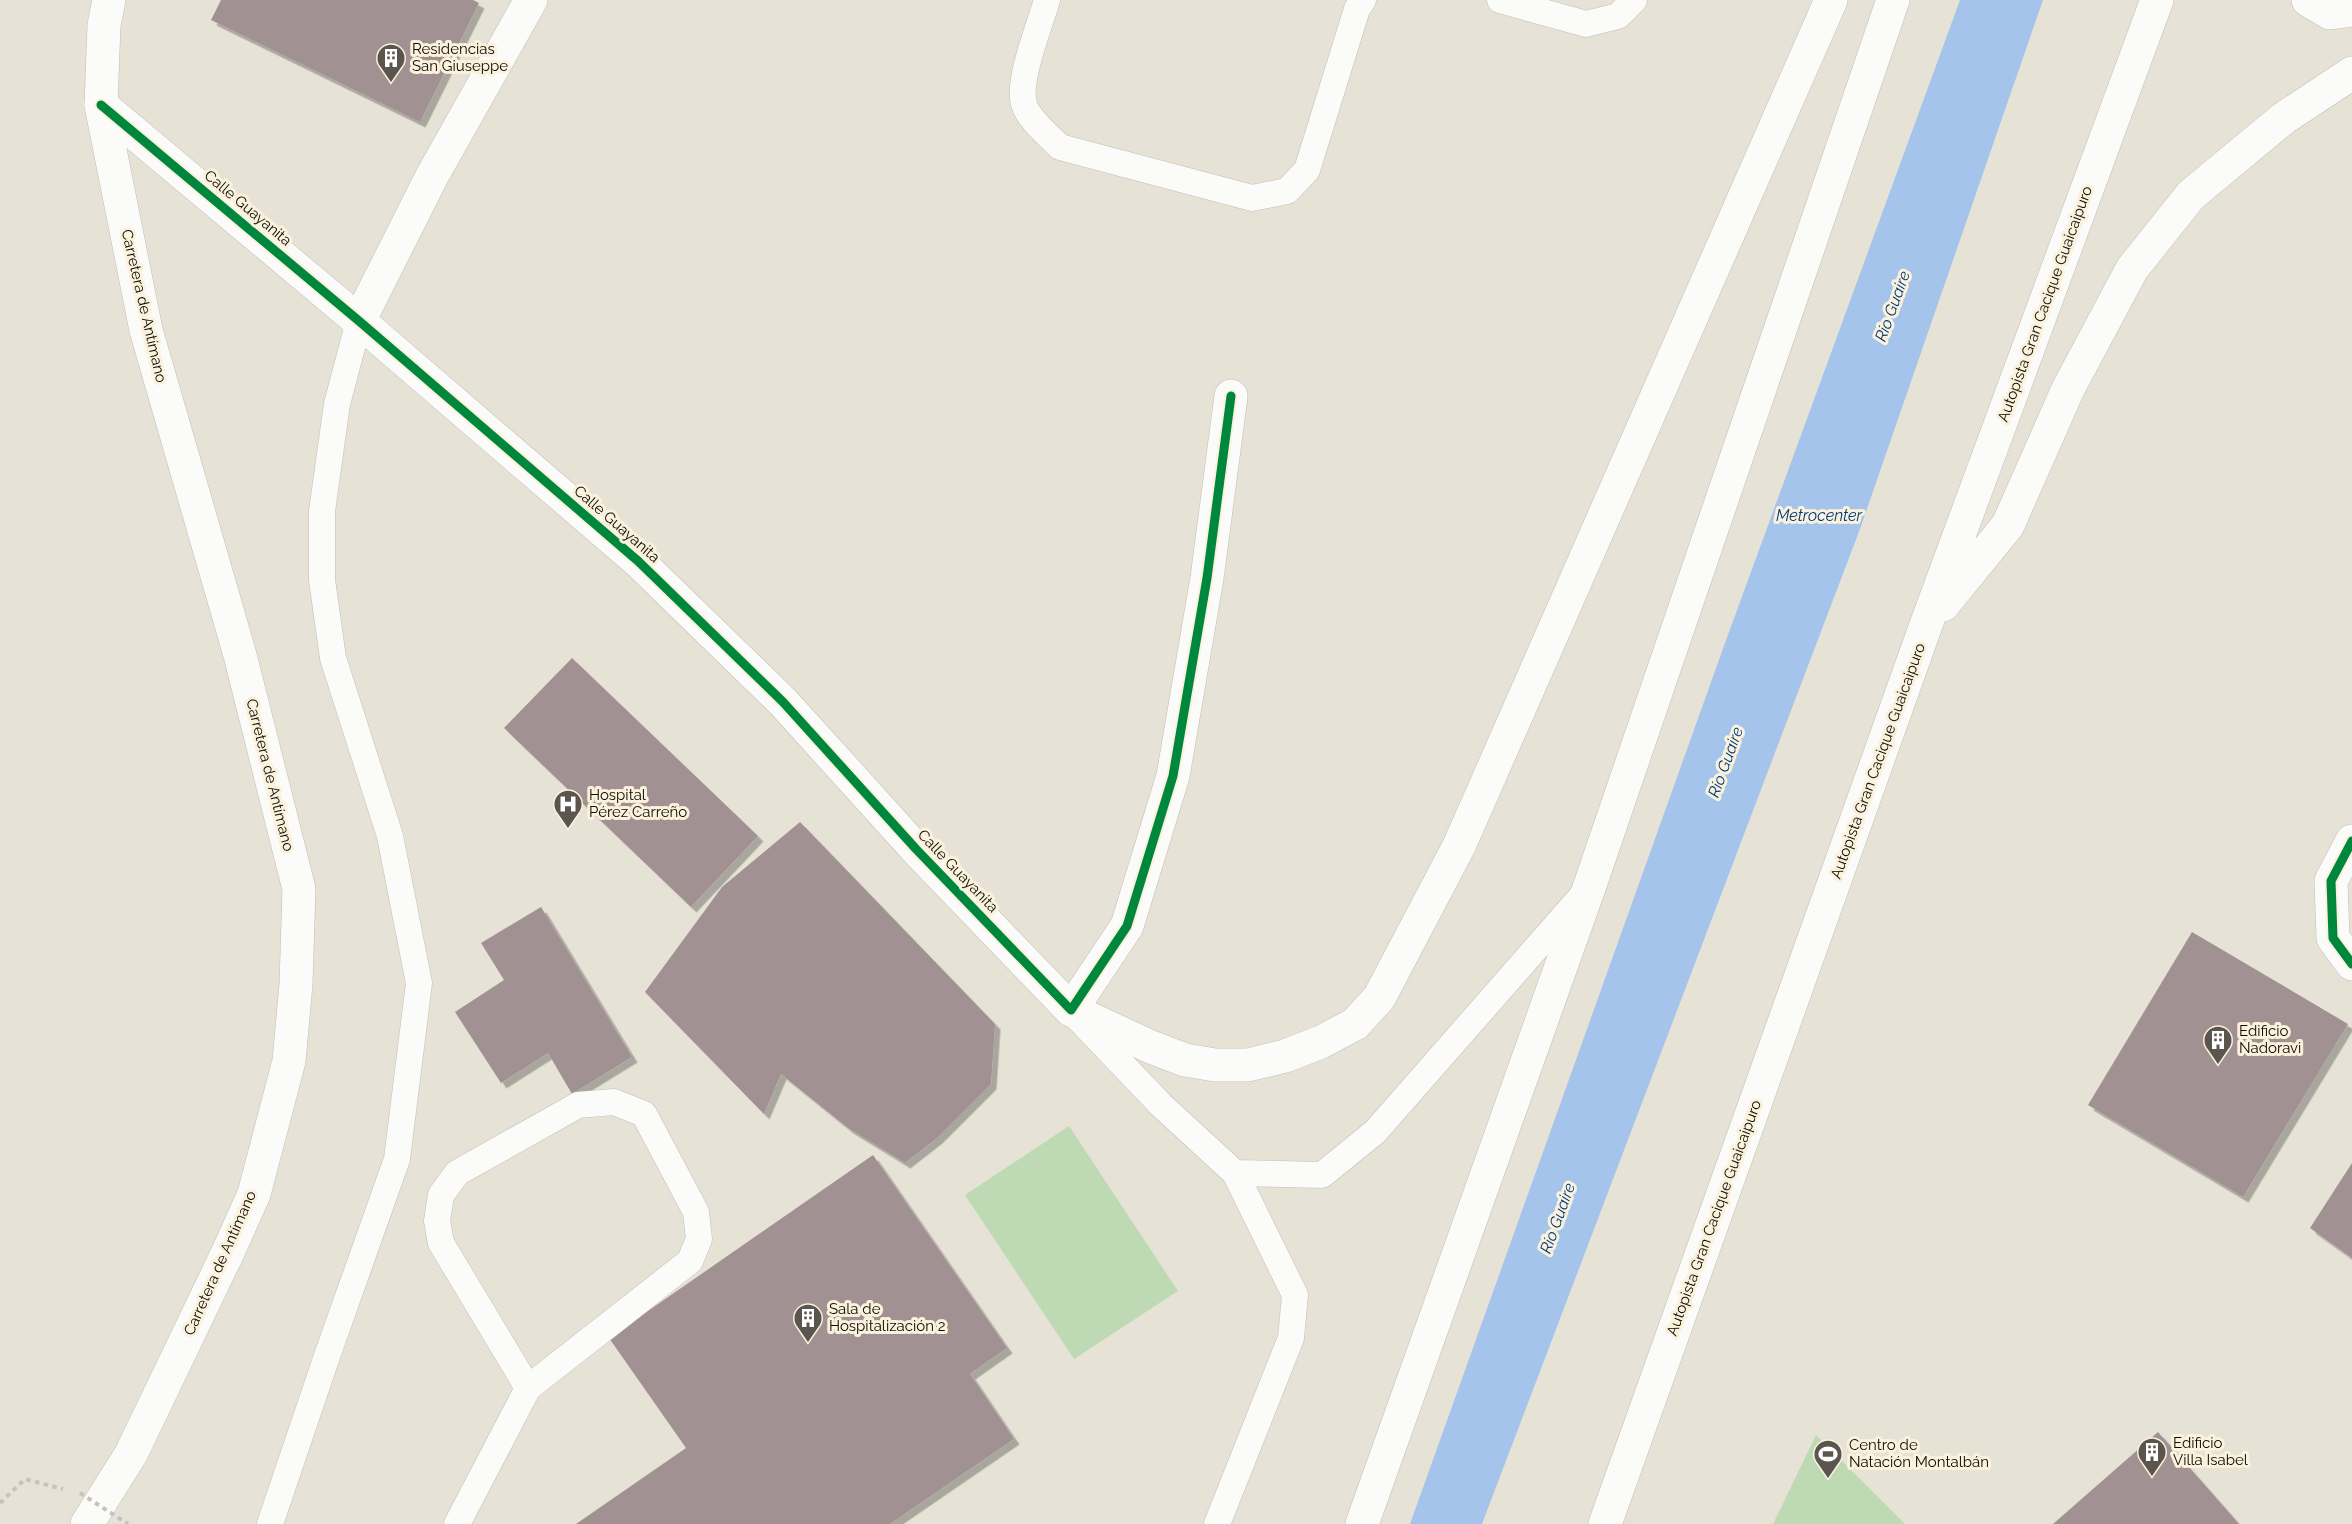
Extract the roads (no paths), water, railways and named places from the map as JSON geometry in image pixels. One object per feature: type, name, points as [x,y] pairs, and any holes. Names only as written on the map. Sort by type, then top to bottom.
[{"type":"main road","name":"Carretera de Antímano","points":[[84,1509],[131,1454],[254,1194],[289,1061],[296,984],[299,889],[240,655],[146,330],[101,105],[104,25],[109,0]]},
{"type":"main road","points":[[359,321],[432,176],[531,0]]},
{"type":"main road","points":[[1231,396],[1207,578],[1173,776],[1126,926],[1071,1010],[1185,1060],[1215,1065],[1248,1065],[1285,1056],[1321,1042],[1355,1024],[1379,998],[1459,846],[1831,0]]},
{"type":"main road","points":[[1362,1524],[1589,888],[1893,0]]},
{"type":"main road","name":"Autopista Gran Cacique Guaicaipuro","points":[[1605,1524],[1926,624],[2157,0]]},
{"type":"main road","points":[[2308,0],[2330,13],[2352,10]]},
{"type":"main road","points":[[1926,624],[2008,525],[2068,389],[2132,269],[2191,195],[2284,118],[2352,73]]},
{"type":"main road","name":"Calle Guayanita","points":[[101,105],[359,321],[646,569],[783,702],[916,849],[1071,1010]]},
{"type":"main road","points":[[2352,841],[2331,881],[2333,938],[2352,964]]},
{"type":"lane","points":[[1047,0],[1024,74],[1024,104],[1040,128],[1060,147],[1252,198],[1287,191],[1307,170],[1357,9],[1363,0]]},
{"type":"lane","points":[[1500,0],[1586,24],[1618,16],[1634,0]]},
{"type":"lane","points":[[270,1524],[327,1356],[398,1159],[419,983],[390,836],[333,658],[322,580],[322,511],[337,404],[359,321]]},
{"type":"lane","points":[[1235,1173],[1322,1175],[1375,1132],[1589,888]]},
{"type":"lane","points":[[1071,1010],[1161,1105],[1235,1173],[1294,1295],[1291,1338],[1217,1524]]},
{"type":"lane","points":[[457,1524],[528,1388],[690,1261],[699,1239],[696,1212],[644,1114],[614,1102],[578,1105],[457,1173],[441,1195],[437,1221],[441,1243],[528,1388]]},
{"type":"water","name":"Metrocenter","points":[[1960,0],[2043,0],[1860,529],[1482,1524],[1410,1524],[1725,643]]},
{"type":"place","name":"Residencias San Giuseppe","points":[[391,84]]},
{"type":"place","name":"Hospital Pérez Carreño","points":[[568,830]]},
{"type":"place","name":"Edificio Nadoravi","points":[[2218,1066]]},
{"type":"place","name":"Sala de Hospitalización 2","points":[[808,1344]]},
{"type":"place","name":"Edificio Villa Isabel","points":[[2152,1478]]},
{"type":"place","name":"Centro de Natación Montalbán","points":[[1828,1480]]},
{"type":"water label","name":"Río Guaire","points":[[1892,306]]},
{"type":"water label","name":"Río Guaire","points":[[1725,762]]},
{"type":"water label","name":"Río Guaire","points":[[1557,1218]]}]
